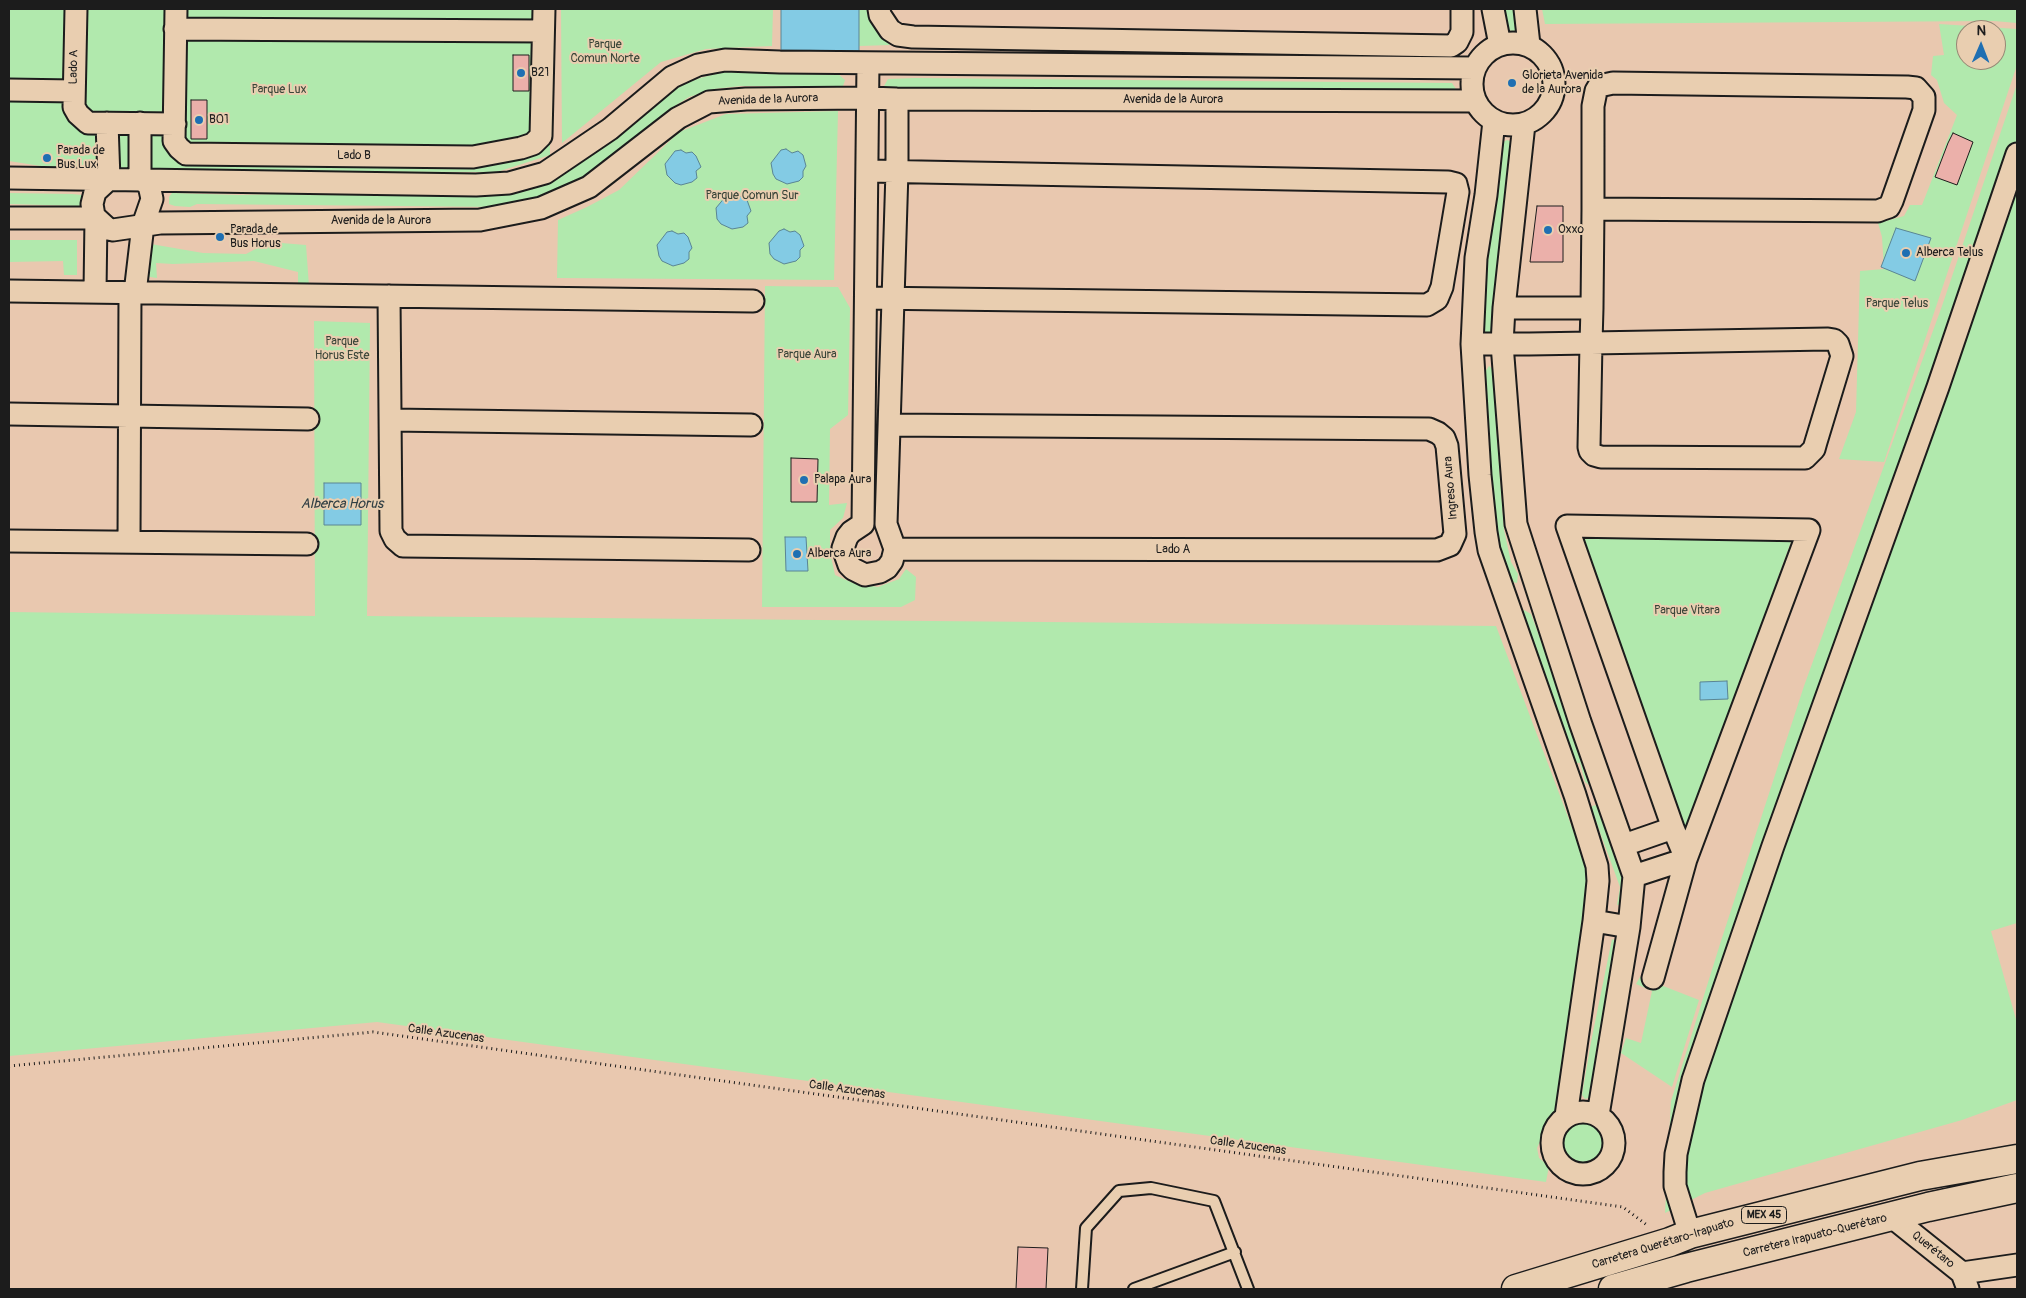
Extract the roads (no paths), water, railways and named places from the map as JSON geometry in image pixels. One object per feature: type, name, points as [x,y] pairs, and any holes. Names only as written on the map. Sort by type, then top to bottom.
[{"type":"highway","points":[[1920,1176],[2017,1147]]},
{"type":"highway","name":"Carretera Querétaro-Irapuato","points":[[1516,1289],[1680,1238],[1920,1176],[2017,1159]]},
{"type":"highway","name":"Carretera Irapuato-Querétaro","points":[[1613,1289],[1686,1268],[1928,1207],[2017,1188]]},
{"type":"highway","points":[[1928,1207],[2017,1204]]},
{"type":"street","name":"Lado A","points":[[9,90],[74,90],[76,9]]},
{"type":"street","name":"Lado B","points":[[543,31],[176,19],[174,140],[182,152],[195,155],[473,157],[533,144],[541,136],[544,9]]},
{"type":"street","points":[[879,9],[880,15],[890,30],[898,35],[913,37],[1451,46],[1457,42],[1462,32],[1462,9]]},
{"type":"street","points":[[1493,9],[1500,45]]},
{"type":"street","points":[[1525,9],[1529,45]]},
{"type":"street","points":[[1515,43],[1529,45],[1546,59],[1553,71],[1555,84],[1553,98],[1537,119],[1514,126],[1494,121],[1486,115],[1475,101],[1472,87],[1475,68],[1485,54],[1500,45],[1515,43]]},
{"type":"street","points":[[9,178],[476,185],[509,183],[545,173],[610,129],[672,77],[698,65],[725,60],[1475,68]]},
{"type":"street","points":[[868,63],[867,298],[863,524],[850,532],[847,537],[844,553],[853,569],[872,575],[891,564],[895,549],[886,524],[897,171],[897,99]]},
{"type":"street","points":[[1472,344],[1591,343],[1828,339],[1838,344],[1842,356],[1816,442],[1810,454],[1805,458],[1601,457],[1594,454],[1589,447],[1591,343],[1592,308],[1593,106],[1596,91],[1599,86],[1606,84],[1916,88],[1924,96],[1924,110],[1892,202],[1889,207],[1883,210],[1593,209]]},
{"type":"street","points":[[74,90],[74,107],[82,120],[88,123],[175,124]]},
{"type":"street","name":"Avenida de la Aurora","points":[[9,218],[96,218],[108,229],[128,229],[160,223],[480,220],[541,208],[589,187],[678,118],[709,102],[746,98],[1475,101]]},
{"type":"street","points":[[1494,121],[1486,195],[1476,258],[1472,344],[1480,475],[1486,532],[1489,550],[1504,595],[1595,855],[1598,881],[1566,1116]]},
{"type":"street","points":[[108,123],[108,179]]},
{"type":"street","points":[[140,123],[140,179]]},
{"type":"street","points":[[1524,124],[1504,308],[1502,344],[1516,524],[1534,583],[1634,876],[1629,927],[1598,1116]]},
{"type":"street","points":[[1680,1238],[1675,1186],[1676,1154],[1693,1080],[1773,846],[1938,387],[2017,154]]},
{"type":"street","points":[[867,298],[1427,305],[1437,299],[1442,287],[1458,192],[1456,184],[1448,182],[868,171]]},
{"type":"street","points":[[95,292],[96,218],[93,212],[93,198],[99,186],[108,179]]},
{"type":"street","points":[[129,542],[132,293],[142,225],[152,205],[152,194],[149,186],[140,179]]},
{"type":"street","points":[[9,291],[753,301]]},
{"type":"street","points":[[389,296],[391,531],[395,539],[403,546],[749,550]]},
{"type":"street","points":[[1504,308],[1592,308]]},
{"type":"street","points":[[9,414],[308,419]]},
{"type":"street","points":[[391,420],[751,425]]},
{"type":"street","name":"Ingreso Aura","points":[[890,425],[1429,429],[1444,438],[1447,446],[1455,534],[1450,545]]},
{"type":"street","points":[[1652,978],[1686,859],[1809,530],[1567,526],[1673,828],[1686,859]]},
{"type":"street","points":[[9,541],[307,544]]},
{"type":"street","name":"Lado A","points":[[895,549],[1437,550],[1450,545]]},
{"type":"street","points":[[1504,595],[1534,583]]},
{"type":"street","points":[[1624,844],[1673,828]]},
{"type":"street","points":[[1634,876],[1686,859]]},
{"type":"street","points":[[1594,921],[1629,927]]},
{"type":"street","points":[[1576,1112],[1587,1112],[1606,1121],[1611,1129],[1614,1148],[1611,1157],[1598,1171],[1589,1174],[1570,1171],[1562,1166],[1552,1150],[1551,1140],[1554,1131],[1558,1123],[1566,1116],[1576,1112]]},
{"type":"street","name":"Querétaro","points":[[1892,1217],[1965,1281]]},
{"type":"street","points":[[1965,1281],[2017,1265]]},
{"type":"lane","points":[[1082,1289],[1086,1228],[1120,1191],[1151,1188],[1214,1200],[1236,1252],[1248,1289]]},
{"type":"lane","points":[[1134,1289],[1236,1252]]},
{"type":"water","points":[[781,9],[859,9],[859,51],[781,50]]},
{"type":"water","points":[[786,149],[792,153],[798,151],[803,155],[806,166],[803,171],[803,177],[799,181],[787,184],[776,179],[771,163],[781,150]]},
{"type":"water","points":[[681,150],[686,153],[692,152],[701,167],[696,171],[697,178],[692,182],[681,185],[675,183],[667,175],[665,164],[675,151]]},
{"type":"water","points":[[731,194],[737,197],[743,196],[747,200],[751,211],[747,216],[748,223],[743,227],[732,229],[721,224],[717,219],[716,208],[726,196]]},
{"type":"water","name":"Alberca Telus","points":[[1896,228],[1931,238],[1915,281],[1881,267]]},
{"type":"water","points":[[784,229],[790,232],[795,231],[800,235],[804,246],[800,250],[800,257],[796,261],[784,264],[774,259],[770,254],[769,243],[779,231]]},
{"type":"water","points":[[672,231],[678,234],[684,233],[688,237],[692,248],[689,252],[689,259],[684,263],[673,266],[662,261],[657,245],[667,232]]},
{"type":"water","name":"Alberca Horus","points":[[324,483],[361,483],[361,525],[324,525]]},
{"type":"water","name":"Alberca Aura","points":[[785,537],[806,537],[808,571],[786,571]]},
{"type":"water","points":[[1727,681],[1728,699],[1700,700],[1700,682]]},
{"type":"place","name":"B21","points":[[521,73]]},
{"type":"place","name":"Glorieta Avenida de la Aurora","points":[[1512,83]]},
{"type":"place","name":"B01","points":[[199,120]]},
{"type":"place","name":"Parada de Bus Lux","points":[[47,158]]},
{"type":"place","name":"Oxxo","points":[[1548,230]]},
{"type":"place","name":"Parada de Bus Horus","points":[[220,237]]},
{"type":"place","name":"Alberca Telus","points":[[1906,253]]},
{"type":"place","name":"Palapa Aura","points":[[804,480]]},
{"type":"place","name":"Alberca Aura","points":[[797,554]]},
{"type":"park label","name":"Parque Comun Norte","points":[[605,52]]},
{"type":"park label","name":"Parque Lux","points":[[279,90]]},
{"type":"park label","name":"Parque Comun Sur","points":[[752,196]]},
{"type":"park label","name":"Parque Telus","points":[[1897,304]]},
{"type":"park label","name":"Parque Horus Este","points":[[342,349]]},
{"type":"park label","name":"Parque Aura","points":[[807,355]]},
{"type":"park label","name":"Parque Vitara","points":[[1687,611]]}]
